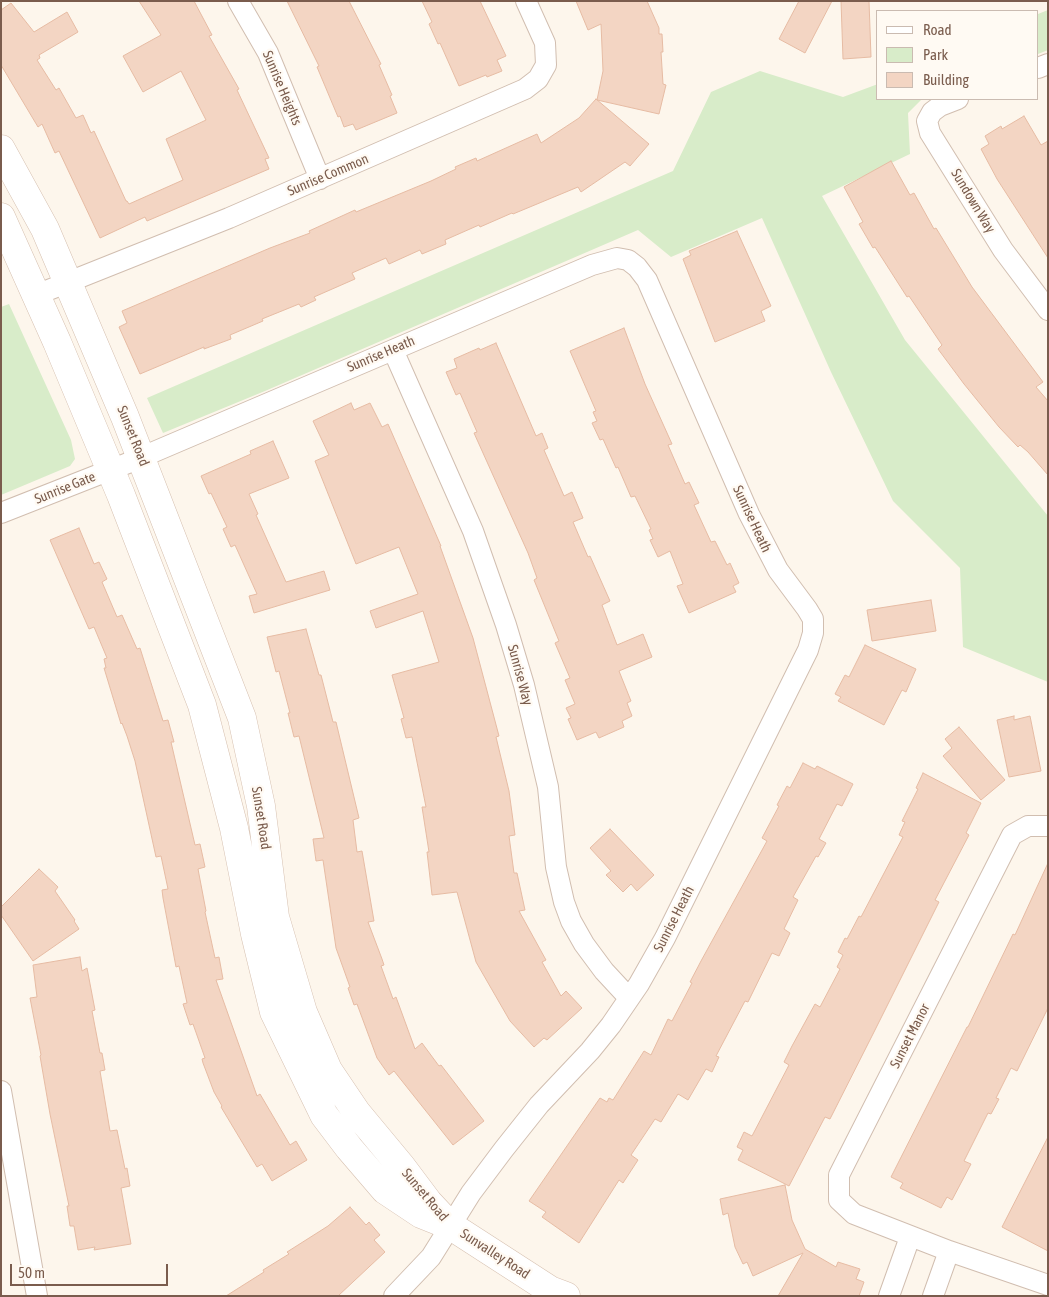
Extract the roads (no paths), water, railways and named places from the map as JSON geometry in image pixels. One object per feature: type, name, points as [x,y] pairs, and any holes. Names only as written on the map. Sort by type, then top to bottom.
[{"type":"street","name":"Sunrise Heights","points":[[238,1],[268,53],[320,179]]},
{"type":"street","name":"Sunrise Common","points":[[36,295],[320,179],[525,89],[538,78],[546,65],[545,43],[526,1]]},
{"type":"street","name":"Sundown Way","points":[[955,100],[935,108],[927,121],[930,132],[1002,250],[1048,310]]},
{"type":"street","name":"Sunset Road","points":[[1,149],[45,229],[68,283],[127,463]]},
{"type":"street","name":"Sunset Road","points":[[1,217],[36,295],[127,463],[242,718],[261,806],[276,917],[303,1012],[328,1070],[357,1113],[428,1202],[451,1226]]},
{"type":"street","name":"Sunrise Heath","points":[[127,463],[592,265],[617,258],[628,260],[638,267],[647,280],[765,547],[783,578],[813,620],[813,633],[808,650],[665,938],[629,998],[590,1051],[539,1105],[504,1149],[471,1193],[432,1257],[394,1296]]},
{"type":"street","name":"Sunrise Way","points":[[392,350],[473,530],[506,625],[524,685],[548,787],[556,867],[564,902],[571,921],[584,944],[629,998]]},
{"type":"street","name":"Sunrise Gate","points":[[1,513],[127,463]]},
{"type":"street","name":"Sunset Manor","points":[[1048,826],[1028,826],[1012,835],[839,1175],[839,1200],[854,1214],[910,1237],[1048,1285]]},
{"type":"street","points":[[1,1091],[37,1296]]},
{"type":"street","name":"Sunvalley Road","points":[[451,1226],[550,1290],[566,1296]]},
{"type":"street","points":[[889,1296],[910,1237]]},
{"type":"street","points":[[933,1296],[949,1251]]}]
